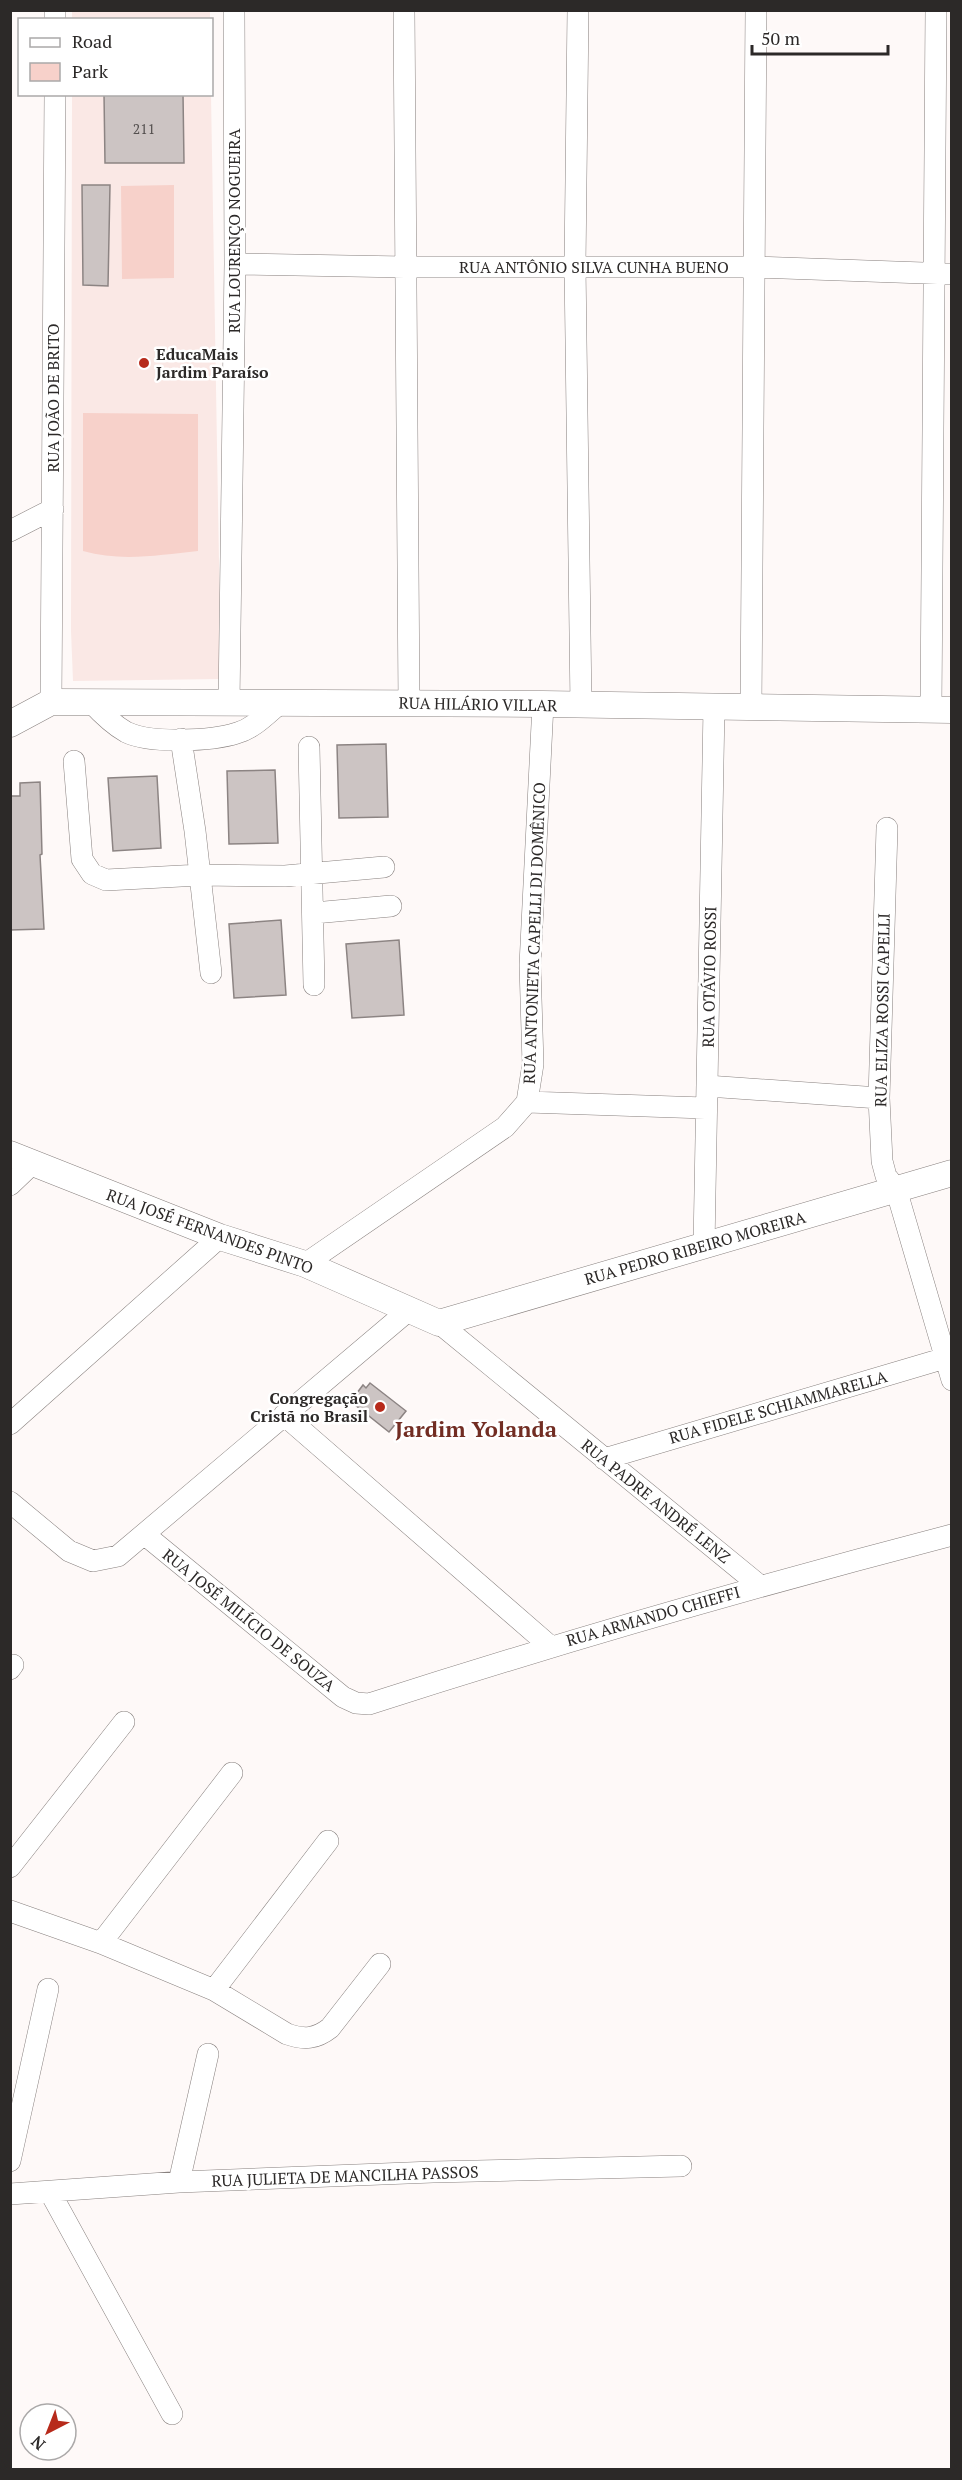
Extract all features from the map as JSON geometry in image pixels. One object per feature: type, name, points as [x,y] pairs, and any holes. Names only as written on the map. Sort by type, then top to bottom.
[{"type":"street","name":"RUA LOURENÇO NOGUEIRA","points":[[229,703],[236,264],[234,10]]},
{"type":"street","points":[[404,10],[409,704]]},
{"type":"street","points":[[578,10],[575,266],[581,706]]},
{"type":"street","points":[[751,708],[756,10]]},
{"type":"street","points":[[936,10],[943,274],[941,710]]},
{"type":"street","name":"RUA JOÃO DE BRITO","points":[[51,702],[55,96]]},
{"type":"street","name":"RUA ANTÔNIO SILVA CUNHA BUENO","points":[[236,264],[405,267],[753,267],[943,274]]},
{"type":"street","points":[[10,531],[53,509]]},
{"type":"street","name":"RUA HILÁRIO VILLAR","points":[[10,724],[51,702],[543,704],[941,710]]},
{"type":"street","points":[[90,702],[108,720],[129,733],[152,738],[181,739],[216,737],[239,732],[260,721],[279,704]]},
{"type":"street","name":"RUA ANTONIETA CAPELLI DI DOMÊNICO","points":[[305,1264],[505,1127],[527,1102],[533,1064],[530,965],[543,704]]},
{"type":"street","name":"RUA OTÁVIO ROSSI","points":[[704,1246],[714,708]]},
{"type":"street","points":[[181,739],[211,973]]},
{"type":"street","points":[[309,747],[314,874],[314,985]]},
{"type":"street","points":[[74,761],[82,859],[92,874],[106,880],[200,875],[314,874],[384,867]]},
{"type":"street","name":"RUA ELIZA ROSSI CAPELLI","points":[[887,828],[879,1098],[882,1161],[886,1176],[896,1189],[948,1357],[951,1380]]},
{"type":"street","points":[[314,913],[391,906]]},
{"type":"street","points":[[707,1086],[879,1098]]},
{"type":"street","points":[[527,1102],[705,1108]]},
{"type":"street","points":[[10,1185],[21,1159]]},
{"type":"street","name":"RUA JOSÉ FERNANDES PINTO","points":[[21,1159],[220,1237],[305,1264],[409,1310]]},
{"type":"street","name":"RUA PEDRO RIBEIRO MOREIRA","points":[[439,1323],[951,1173]]},
{"type":"street","points":[[10,1424],[220,1237]]},
{"type":"street","points":[[10,1502],[69,1551],[93,1561],[118,1556],[409,1310]]},
{"type":"street","name":"RUA PADRE ANDRÉ LENZ","points":[[409,1310],[439,1323],[759,1585]]},
{"type":"street","name":"RUA FIDELE SCHIAMMARELLA","points":[[604,1459],[948,1357]]},
{"type":"street","points":[[284,1415],[551,1647]]},
{"type":"street","name":"RUA JOSÉ MILÍCIO DE SOUZA","points":[[144,1534],[343,1697],[356,1703]]},
{"type":"street","name":"RUA ARMANDO CHIEFFI","points":[[356,1703],[369,1704],[759,1585],[951,1534]]},
{"type":"street","points":[[10,1867],[124,1722]]},
{"type":"street","points":[[102,1943],[232,1773]]},
{"type":"street","points":[[214,1990],[328,1841]]},
{"type":"street","points":[[10,1911],[102,1943],[214,1990],[299,2039],[311,2038],[330,2028],[380,1964]]},
{"type":"street","points":[[10,2161],[48,1989]]},
{"type":"street","points":[[178,2182],[208,2054]]},
{"type":"street","name":"RUA JULIETA DE MANCILHA PASSOS","points":[[10,2194],[178,2182],[433,2172],[681,2166]]},
{"type":"street","points":[[50,2192],[172,2414]]},
{"type":"shaded area","points":[[72,11],[210,11],[210,18],[72,18]]},
{"type":"shaded area","name":"EducaMais Jardim Paraíso","points":[[72,96],[211,96],[221,679],[73,681],[71,631]]},
{"type":"green space","points":[[174,185],[174,278],[122,279],[121,186]]},
{"type":"green space","points":[[83,413],[198,414],[198,551],[126,557],[83,551]]},
{"type":"building","points":[[104,96],[183,96],[184,163],[105,163]]},
{"type":"building","points":[[82,185],[110,185],[108,286],[83,285]]},
{"type":"building","points":[[386,744],[388,817],[339,818],[337,745]]},
{"type":"building","points":[[275,770],[278,843],[229,844],[227,771]]},
{"type":"building","points":[[157,776],[161,848],[113,851],[108,778]]},
{"type":"building","points":[[40,782],[42,854],[40,855],[44,929],[10,930],[10,796],[20,796],[20,783]]},
{"type":"building","points":[[281,920],[286,995],[234,998],[229,924]]},
{"type":"building","points":[[399,940],[404,1015],[352,1018],[346,944]]},
{"type":"building","name":"Congregação Cristã no Brasil","points":[[370,1383],[406,1411],[389,1432],[354,1404],[357,1400],[354,1397],[363,1385],[366,1388]]},
{"type":"place","name":"EducaMais Jardim Paraíso","points":[[144,363]]},
{"type":"place","name":"Congregação Cristã no Brasil","points":[[380,1407]]},
{"type":"district","name":"Jardim Yolanda","points":[[476,1429]]}]
